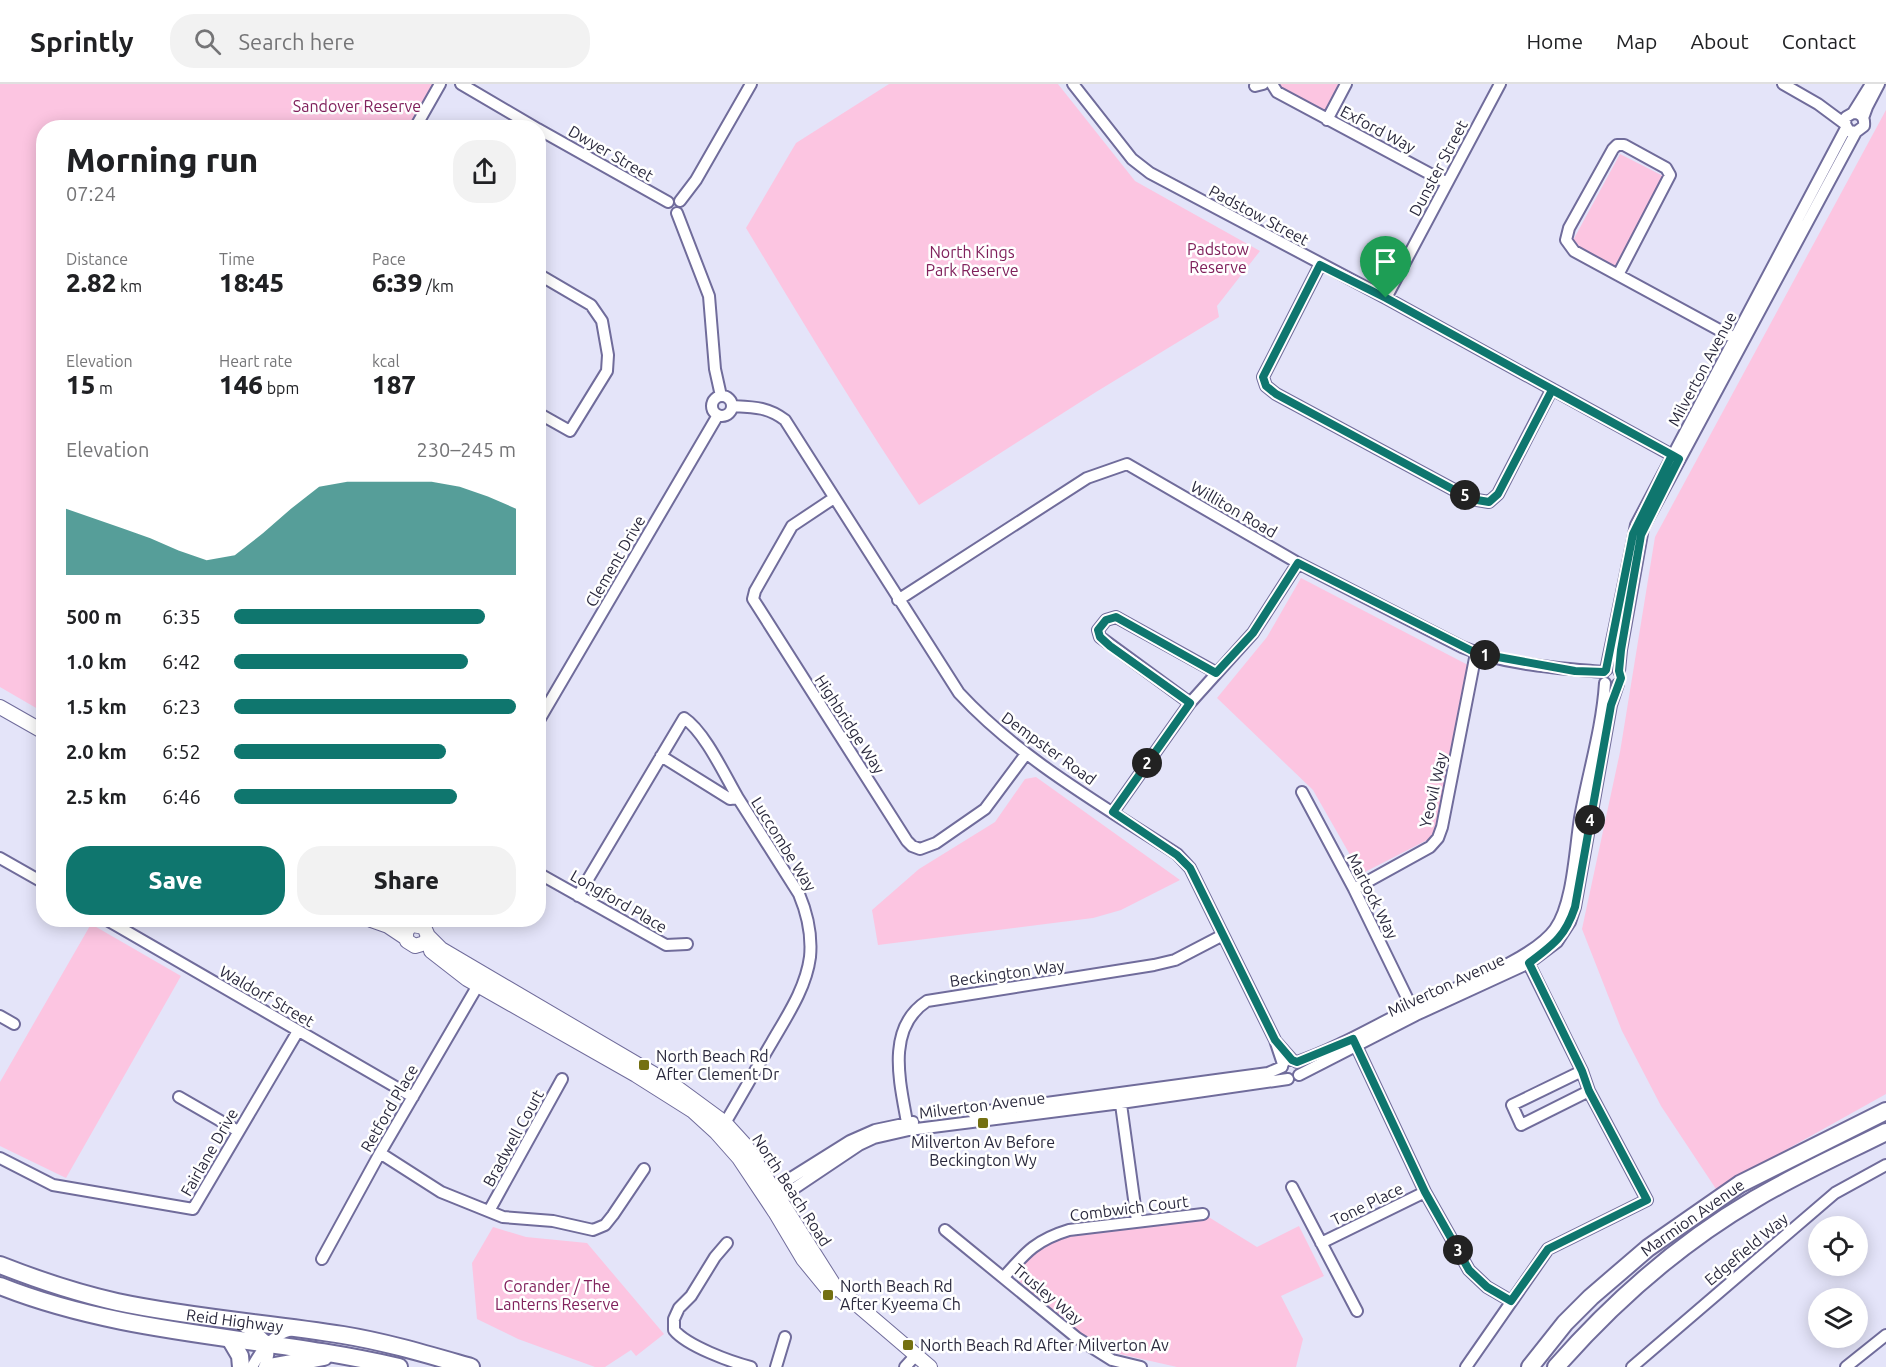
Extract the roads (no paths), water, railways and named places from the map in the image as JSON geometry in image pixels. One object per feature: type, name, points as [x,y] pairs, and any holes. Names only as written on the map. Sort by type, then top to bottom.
[{"type":"highway","name":"Marmion Avenue","points":[[1530,1367],[1565,1323],[1591,1297],[1648,1248],[1740,1185],[1886,1111]]},
{"type":"highway","name":"Marmion Avenue","points":[[1556,1367],[1582,1337],[1632,1289],[1682,1248],[1755,1199],[1886,1132]]},
{"type":"highway","name":"Reid Highway","points":[[0,1265],[47,1282],[117,1302],[224,1320],[344,1335],[404,1348],[471,1367]]},
{"type":"highway","name":"Reid Highway","points":[[0,1286],[80,1312],[149,1328],[230,1339],[266,1354],[339,1354],[399,1367]]},
{"type":"highway","points":[[230,1339],[240,1356],[241,1367]]},
{"type":"main road","points":[[0,696],[36,716]]},
{"type":"main road","points":[[0,706],[36,727]]},
{"type":"main road","name":"North Beach Road","points":[[396,927],[420,930],[481,980],[676,1087],[721,1127],[739,1158],[772,1197],[834,1285],[913,1362],[930,1367]]},
{"type":"street","points":[[420,120],[440,84]]},
{"type":"street","name":"Dwyer Street","points":[[461,84],[523,120]]},
{"type":"street","points":[[680,201],[672,199],[668,202],[669,210],[677,213],[681,209],[680,201],[696,180],[751,84]]},
{"type":"street","name":"Padstow Street","points":[[1073,84],[1132,159],[1150,173],[1386,298],[1676,457]]},
{"type":"street","name":"Exford Way","points":[[1272,84],[1277,92],[1447,183]]},
{"type":"street","name":"Exford Way","points":[[1327,120],[1347,84]]},
{"type":"street","name":"Dunster Street","points":[[1386,298],[1500,84]]},
{"type":"street","points":[[1783,84],[1862,129],[1867,107],[1879,84]]},
{"type":"street","name":"Milverton Avenue","points":[[1527,959],[1554,930],[1562,918],[1566,903],[1580,817],[1603,703],[1604,676],[1633,534],[1738,341],[1871,84]]},
{"type":"street","points":[[1850,122],[1861,115],[1863,118]]},
{"type":"street","name":"Dwyer Street","points":[[546,133],[668,202]]},
{"type":"street","points":[[1618,275],[1670,175],[1666,168],[1624,145],[1617,145],[1613,149],[1574,220],[1566,240],[1574,251],[1738,341]]},
{"type":"street","name":"Clement Drive","points":[[677,213],[709,296],[715,369],[721,396],[712,404],[713,411],[722,416],[730,414],[733,406]]},
{"type":"street","points":[[1320,265],[1263,377],[1266,386],[1276,394],[1364,442],[1471,499],[1489,502],[1498,494],[1552,390]]},
{"type":"street","points":[[546,279],[595,309],[602,321],[608,355],[607,371],[570,431],[546,418]]},
{"type":"street","points":[[721,396],[730,399],[733,406]]},
{"type":"street","name":"Dempster Road","points":[[733,406],[757,406],[785,420],[959,693],[978,713],[1026,754],[1177,855],[1190,868],[1275,1040],[1289,1063],[1282,1074],[1288,1078]]},
{"type":"street","name":"Clement Drive","points":[[546,698],[718,415]]},
{"type":"street","name":"Milverton Avenue","points":[[1619,671],[1641,535],[1676,457]]},
{"type":"street","name":"Williton Road","points":[[898,600],[1088,478],[1127,464],[1298,563],[1476,653],[1604,676]]},
{"type":"street","name":"Highbridge Way","points":[[834,498],[792,526],[755,591],[753,599],[907,841],[920,849],[936,843],[985,809],[1026,754]]},
{"type":"street","points":[[1113,812],[1190,703],[1253,633],[1298,563]]},
{"type":"street","points":[[1190,703],[1100,637],[1098,630],[1106,620],[1116,617],[1216,673]]},
{"type":"street","name":"Yeovil Way","points":[[1354,889],[1430,847],[1438,838],[1442,828],[1476,653]]},
{"type":"street","points":[[1613,668],[1619,671],[1621,678],[1618,684],[1610,687],[1604,676],[1613,668]]},
{"type":"street","name":"Milverton Avenue","points":[[772,1197],[859,1145],[908,1126],[1294,1079],[1354,1042],[1414,1011],[1527,959],[1557,942],[1573,914],[1611,705],[1618,684]]},
{"type":"street","name":"Luccombe Way","points":[[578,896],[684,718],[701,735],[799,894],[808,925],[810,957],[804,981],[793,1005],[721,1127]]},
{"type":"street","name":"Luccombe Way","points":[[661,756],[730,799],[738,798]]},
{"type":"street","name":"Martock Way","points":[[1302,792],[1354,889],[1414,1011]]},
{"type":"street","points":[[0,858],[36,878]]},
{"type":"street","name":"Longford Place","points":[[546,878],[666,945],[687,944]]},
{"type":"street","name":"Waldorf Street","points":[[119,927],[413,1097]]},
{"type":"street","name":"Beckington Way","points":[[908,1126],[898,1047],[909,1017],[916,1008],[927,1001],[1154,965],[1175,960],[1223,935]]},
{"type":"street","points":[[1466,1367],[1548,1249],[1647,1200],[1589,1091],[1582,1071],[1527,959]]},
{"type":"street","name":"Retford Place","points":[[322,1258],[481,980]]},
{"type":"street","points":[[0,1016],[14,1024]]},
{"type":"street","name":"Fairlane Drive","points":[[0,1158],[53,1185],[193,1209],[298,1031]]},
{"type":"street","points":[[1354,1042],[1425,1192],[1469,1270],[1487,1287],[1511,1301]]},
{"type":"street","name":"Milverton Avenue","points":[[1120,1099],[1268,1073],[1289,1063],[1354,1042]]},
{"type":"street","points":[[1289,1063],[1301,1068],[1299,1075]]},
{"type":"street","points":[[1582,1071],[1512,1105],[1521,1125],[1589,1091]]},
{"type":"street","name":"Bradwell Court","points":[[489,1211],[562,1079]]},
{"type":"street","points":[[179,1097],[238,1131]]},
{"type":"street","points":[[1120,1099],[1137,1221]]},
{"type":"street","points":[[380,1153],[441,1192],[489,1211],[503,1216],[553,1221],[593,1230],[605,1225],[644,1169]]},
{"type":"street","name":"Edgefield Way","points":[[1632,1367],[1835,1193],[1886,1164]]},
{"type":"street","name":"Tone Place","points":[[1292,1186],[1357,1311]]},
{"type":"street","name":"Tone Place","points":[[1322,1243],[1425,1192]]},
{"type":"street","name":"Combwich Court","points":[[1004,1277],[1029,1249],[1050,1236],[1069,1230],[1203,1214]]},
{"type":"street","name":"Trusley Way","points":[[945,1230],[1077,1338],[1112,1360],[1141,1367]]},
{"type":"street","points":[[727,1243],[715,1257],[691,1296],[679,1308],[674,1319],[674,1330],[691,1343],[729,1362],[751,1367]]},
{"type":"street","points":[[224,1320],[263,1336],[266,1354]]},
{"type":"street","points":[[252,1367],[266,1354],[276,1335],[297,1329]]},
{"type":"street","points":[[1846,1367],[1886,1335]]},
{"type":"street","points":[[776,1367],[785,1337]]},
{"type":"place","name":"North Beach Rd After Clement Dr","points":[[644,1065]]},
{"type":"place","name":"Milverton Av Before Beckington Wy","points":[[983,1123]]},
{"type":"place","name":"North Beach Rd After Kyeema Ch","points":[[828,1295]]},
{"type":"place","name":"North Beach Rd After Milverton Av","points":[[908,1345]]},
{"type":"park label","name":"Sandover Reserve","points":[[357,106]]},
{"type":"park label","name":"Padstow Reserve","points":[[1218,258]]},
{"type":"park label","name":"North Kings Park Reserve","points":[[972,261]]},
{"type":"park label","name":"Corander / The Lanterns Reserve","points":[[557,1295]]}]
